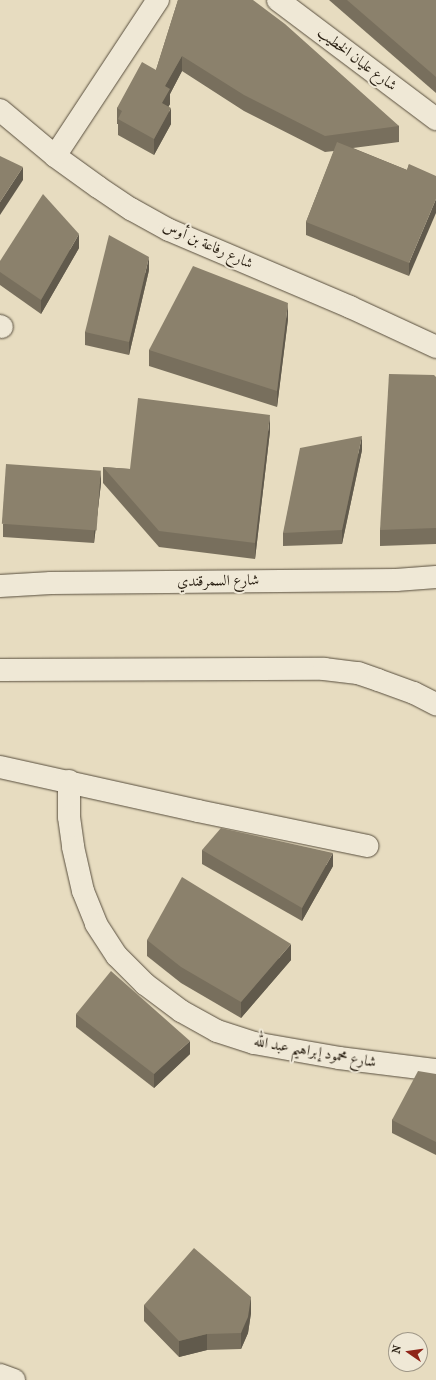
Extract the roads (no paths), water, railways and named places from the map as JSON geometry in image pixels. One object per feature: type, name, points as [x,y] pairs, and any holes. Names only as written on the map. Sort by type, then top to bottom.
[{"type":"street","points":[[55,156],[158,0]]},
{"type":"street","name":"شارع عليان الخطيب","points":[[278,0],[436,119]]},
{"type":"street","name":"شارع رفاعة بن أوس","points":[[0,110],[55,156],[131,209],[169,230],[350,307],[436,347]]},
{"type":"street","name":"شارع السمرقندي","points":[[0,586],[51,583],[396,580],[436,577]]},
{"type":"street","points":[[0,670],[324,668],[358,673],[414,693],[436,704]]},
{"type":"street","points":[[0,766],[206,813],[367,846]]},
{"type":"street","name":"شارع محمود إبراهيم عبد الله","points":[[69,781],[69,817],[73,847],[83,891],[96,924],[117,956],[145,984],[187,1015],[217,1030],[254,1043],[339,1058],[436,1070]]},
{"type":"street","points":[[0,1375],[14,1380]]}]
